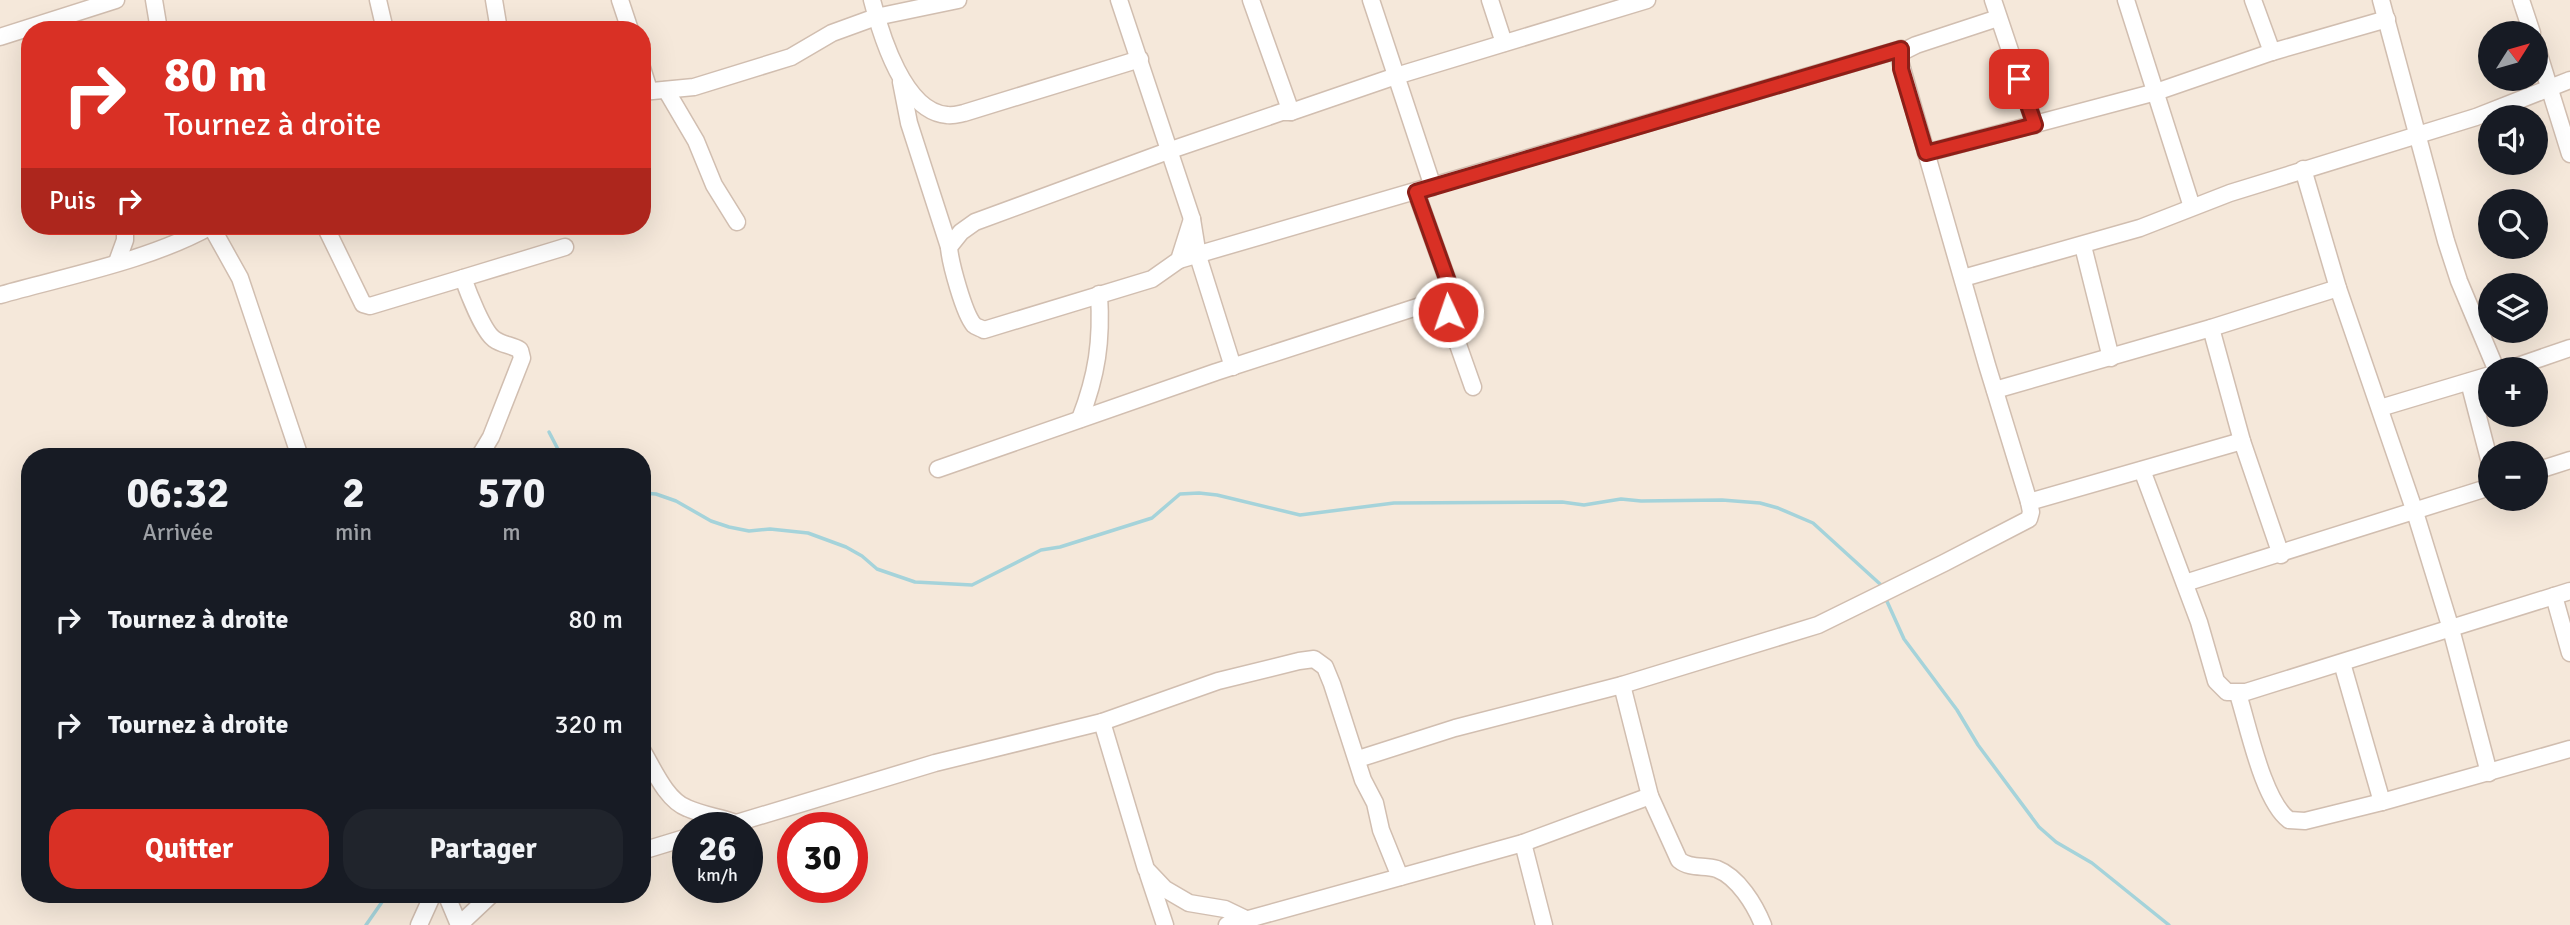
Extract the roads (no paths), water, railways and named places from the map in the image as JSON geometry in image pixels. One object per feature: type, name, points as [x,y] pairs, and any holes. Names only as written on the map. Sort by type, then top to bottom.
[{"type":"street","points":[[67,21],[116,0]]},
{"type":"street","points":[[154,0],[158,21]]},
{"type":"street","points":[[378,0],[382,21]]},
{"type":"street","points":[[494,0],[498,21]]},
{"type":"street","points":[[620,0],[627,21]]},
{"type":"street","points":[[872,0],[901,80],[909,123],[949,247],[953,270],[974,325],[984,330],[1152,279],[1179,260],[1901,49],[1906,50],[1998,18]]},
{"type":"street","points":[[651,91],[694,87],[790,57],[832,33],[876,17],[958,0]]},
{"type":"street","points":[[1119,0],[1192,219],[1198,256],[1233,367]]},
{"type":"street","points":[[1251,0],[1291,112]]},
{"type":"street","points":[[1371,0],[1433,187]]},
{"type":"street","points":[[1490,0],[1504,43]]},
{"type":"street","points":[[949,247],[961,232],[975,222],[1168,151],[1618,4],[1647,0]]},
{"type":"street","points":[[1993,0],[2035,125]]},
{"type":"street","points":[[2126,0],[2192,207]]},
{"type":"street","points":[[2253,0],[2272,52]]},
{"type":"street","points":[[2381,0],[2459,281],[2492,357]]},
{"type":"street","points":[[2521,0],[2528,21]]},
{"type":"street","points":[[1926,153],[2156,92],[2272,52],[2387,19]]},
{"type":"street","points":[[0,37],[21,32]]},
{"type":"street","points":[[1358,759],[1455,728],[1622,685],[1818,625],[2021,524],[2031,516],[1901,69],[1901,49]]},
{"type":"street","points":[[901,80],[924,105],[951,115],[1139,59]]},
{"type":"street","points":[[1963,278],[2140,228],[2303,169],[2476,117],[2570,80]]},
{"type":"street","points":[[2548,82],[2570,154]]},
{"type":"street","points":[[666,90],[696,141],[714,185],[737,222]]},
{"type":"street","points":[[2303,169],[2338,288],[2415,512],[2451,629],[2489,773]]},
{"type":"street","points":[[1416,192],[1440,257],[1451,296],[1448,312],[1450,321],[1474,387]]},
{"type":"street","points":[[1179,260],[1192,219]]},
{"type":"street","points":[[117,262],[125,235]]},
{"type":"street","points":[[0,295],[117,262],[194,235]]},
{"type":"street","points":[[216,235],[240,278],[297,448]]},
{"type":"street","points":[[329,235],[363,304],[370,306],[565,247]]},
{"type":"street","points":[[2083,246],[2111,358]]},
{"type":"street","points":[[463,278],[487,331],[495,340],[520,350],[522,358],[484,448]]},
{"type":"street","points":[[1995,390],[2111,358],[2338,288]]},
{"type":"street","points":[[1080,419],[1093,384],[1101,336],[1099,294]]},
{"type":"street","points":[[938,469],[1233,367],[1451,296]]},
{"type":"street","points":[[2211,328],[2242,441],[2281,555]]},
{"type":"street","points":[[2544,357],[2570,348]]},
{"type":"street","points":[[2380,408],[2478,379]]},
{"type":"street","points":[[2469,382],[2484,441]]},
{"type":"street","points":[[2029,502],[2242,441]]},
{"type":"street","points":[[2548,467],[2570,460]]},
{"type":"street","points":[[2142,470],[2199,622],[2216,681],[2227,692],[2238,694],[2562,594],[2570,653]]},
{"type":"street","points":[[2185,583],[2478,491]]},
{"type":"street","points":[[763,815],[935,763],[1102,722],[1218,681],[1314,659],[1325,667],[1332,684],[1363,780],[1375,803],[1381,830],[1400,877]]},
{"type":"street","points":[[2342,663],[2382,802]]},
{"type":"street","points":[[1622,685],[1650,796],[1679,860],[1687,865],[1713,868],[1724,874],[1748,897],[1763,925]]},
{"type":"street","points":[[2238,694],[2267,790],[2289,820],[2305,821],[2382,802],[2570,749]]},
{"type":"street","points":[[1102,722],[1165,925]]},
{"type":"street","points":[[651,764],[673,799],[695,812]]},
{"type":"street","points":[[1227,925],[1251,922],[1522,843],[1650,796]]},
{"type":"street","points":[[651,848],[672,842]]},
{"type":"street","points":[[1522,843],[1544,925]]},
{"type":"street","points":[[1146,869],[1165,889],[1188,903],[1225,909],[1251,922]]},
{"type":"street","points":[[419,925],[429,903]]},
{"type":"street","points":[[450,903],[459,925],[482,903]]},
{"type":"waterway","points":[[549,432],[557,448]]},
{"type":"waterway","points":[[651,494],[676,501],[711,521],[729,527],[749,531],[770,529],[808,533],[846,547],[877,569],[915,582],[972,585],[1041,550],[1060,547],[1152,518],[1180,494],[1217,495],[1300,515],[1394,503],[1562,502],[1584,505],[1621,499],[1722,500],[1760,503],[1813,523],[1880,584],[1882,590]]},
{"type":"waterway","points":[[1885,597],[1904,639],[2039,827],[2056,842],[2092,863],[2169,925]]},
{"type":"waterway","points":[[366,925],[381,903]]}]
